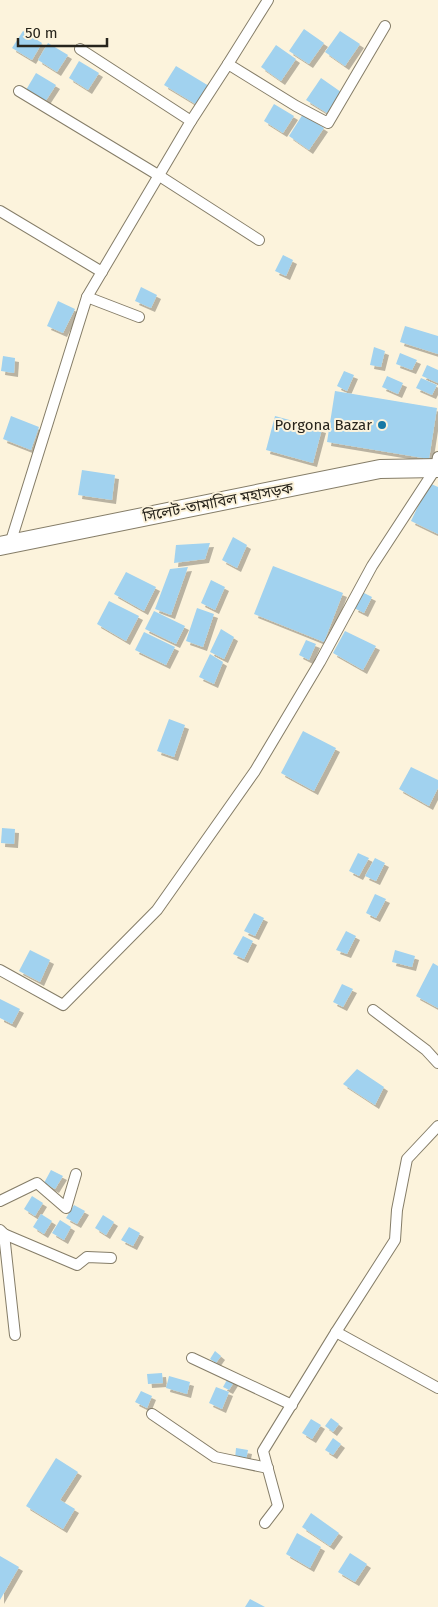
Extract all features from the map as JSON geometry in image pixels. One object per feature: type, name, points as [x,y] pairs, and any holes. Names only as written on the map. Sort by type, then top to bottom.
[{"type":"highway","name":"সিলেট-তামাবিল মহাসড়ক","points":[[5,545],[380,469],[437,464]]},
{"type":"street","points":[[5,545],[87,297],[191,120],[268,0]]},
{"type":"street","points":[[228,64],[296,106],[328,123],[385,26]]},
{"type":"street","points":[[80,49],[191,120]]},
{"type":"street","points":[[19,91],[158,175],[259,240]]},
{"type":"street","points":[[0,211],[102,272]]},
{"type":"street","points":[[87,297],[139,317]]},
{"type":"street","points":[[0,970],[63,1005],[157,910],[255,771],[320,662],[372,566],[437,464]]},
{"type":"street","points":[[373,1010],[426,1050],[438,1063]]},
{"type":"street","points":[[265,1523],[278,1506],[263,1451],[395,1240],[397,1210],[406,1159],[438,1126]]},
{"type":"street","points":[[0,1201],[36,1183],[66,1208],[76,1174]]},
{"type":"street","points":[[2,1232],[77,1265],[87,1258],[111,1258]]},
{"type":"street","points":[[2,1232],[15,1335]]},
{"type":"street","points":[[336,1332],[438,1388]]},
{"type":"street","points":[[192,1358],[292,1405]]},
{"type":"street","points":[[152,1414],[215,1457],[268,1468]]},
{"type":"building","points":[[304,29],[324,43],[309,64],[289,51]]},
{"type":"building","points":[[23,31],[42,43],[32,60],[12,48]]},
{"type":"building","points":[[340,31],[360,44],[345,66],[325,52]]},
{"type":"building","points":[[48,43],[68,55],[57,72],[38,60]]},
{"type":"building","points":[[276,45],[296,59],[281,81],[261,67]]},
{"type":"building","points":[[79,61],[99,73],[88,90],[69,78]]},
{"type":"building","points":[[176,66],[209,86],[197,105],[164,85]]},
{"type":"building","points":[[36,73],[56,85],[45,102],[26,90]]},
{"type":"building","points":[[321,78],[341,92],[327,113],[306,100]]},
{"type":"building","points":[[274,104],[294,116],[283,133],[264,121]]},
{"type":"building","points":[[303,114],[324,128],[309,150],[289,136]]},
{"type":"building","points":[[283,255],[293,260],[286,276],[275,271]]},
{"type":"building","points":[[141,287],[157,295],[151,308],[135,301]]},
{"type":"building","points":[[58,301],[75,309],[63,333],[47,326]]},
{"type":"building","points":[[405,326],[438,336],[438,354],[400,342]]},
{"type":"building","points":[[374,347],[385,351],[381,367],[370,365]]},
{"type":"building","points":[[400,353],[417,360],[412,370],[396,364]]},
{"type":"building","points":[[3,356],[15,358],[14,373],[1,371]]},
{"type":"building","points":[[427,365],[438,370],[438,383],[422,376]]},
{"type":"building","points":[[344,371],[354,375],[347,391],[337,386]]},
{"type":"building","points":[[387,376],[403,383],[398,394],[382,387]]},
{"type":"building","points":[[421,378],[437,385],[432,395],[416,388]]},
{"type":"building","name":"Porgona Bazar","points":[[335,391],[437,408],[429,459],[327,442]]},
{"type":"building","points":[[11,416],[39,427],[31,450],[3,439]]},
{"type":"building","points":[[275,416],[322,429],[313,463],[266,450]]},
{"type":"building","points":[[82,470],[115,475],[112,500],[78,495]]},
{"type":"building","points":[[429,483],[438,487],[438,534],[411,521]]},
{"type":"building","points":[[233,537],[247,545],[237,568],[222,560]]},
{"type":"building","points":[[210,543],[205,559],[174,563],[176,545]]},
{"type":"building","points":[[273,566],[343,593],[324,642],[254,614]]},
{"type":"building","points":[[188,567],[171,615],[155,609],[170,569]]},
{"type":"building","points":[[126,572],[156,587],[144,611],[114,594]]},
{"type":"building","points":[[211,580],[225,587],[215,610],[201,603]]},
{"type":"building","points":[[362,592],[372,597],[364,613],[354,608]]},
{"type":"building","points":[[109,601],[139,616],[126,641],[97,624]]},
{"type":"building","points":[[197,608],[214,614],[203,647],[186,641]]},
{"type":"building","points":[[154,611],[185,626],[176,644],[145,629]]},
{"type":"building","points":[[221,629],[234,637],[224,659],[210,652]]},
{"type":"building","points":[[345,631],[376,646],[363,670],[333,653]]},
{"type":"building","points":[[144,632],[175,647],[166,665],[135,650]]},
{"type":"building","points":[[306,640],[316,644],[309,660],[299,655]]},
{"type":"building","points":[[210,654],[223,662],[214,684],[199,677]]},
{"type":"building","points":[[169,719],[185,725],[174,757],[157,751]]},
{"type":"building","points":[[303,731],[336,748],[314,791],[281,773]]},
{"type":"building","points":[[411,767],[438,780],[438,788],[429,806],[399,789]]},
{"type":"building","points":[[2,828],[15,829],[14,844],[1,843]]},
{"type":"building","points":[[358,853],[369,858],[359,876],[349,871]]},
{"type":"building","points":[[375,858],[385,863],[376,881],[365,876]]},
{"type":"building","points":[[375,894],[386,899],[376,918],[366,913]]},
{"type":"building","points":[[254,913],[264,918],[255,936],[244,931]]},
{"type":"building","points":[[346,931],[356,936],[347,954],[336,950]]},
{"type":"building","points":[[243,936],[253,941],[244,959],[233,954]]},
{"type":"building","points":[[30,950],[50,960],[40,982],[19,971]]},
{"type":"building","points":[[395,950],[415,956],[412,967],[392,962]]},
{"type":"building","points":[[433,963],[438,966],[438,1008],[416,996]]},
{"type":"building","points":[[342,984],[353,989],[343,1007],[333,1002]]},
{"type":"building","points":[[0,999],[20,1009],[12,1024],[0,1018]]},
{"type":"building","points":[[357,1069],[384,1087],[375,1105],[343,1084]]},
{"type":"building","points":[[51,1170],[63,1176],[55,1189],[44,1183]]},
{"type":"building","points":[[32,1196],[43,1203],[35,1216],[24,1209]]},
{"type":"building","points":[[74,1205],[85,1211],[77,1224],[66,1218]]},
{"type":"building","points":[[41,1214],[52,1221],[44,1234],[33,1227]]},
{"type":"building","points":[[103,1215],[114,1222],[106,1235],[95,1228]]},
{"type":"building","points":[[60,1220],[71,1227],[64,1240],[52,1233]]},
{"type":"building","points":[[129,1227],[140,1233],[133,1246],[121,1240]]},
{"type":"building","points":[[215,1351],[221,1356],[216,1363],[210,1359]]},
{"type":"building","points":[[162,1373],[163,1383],[148,1384],[147,1374]]},
{"type":"building","points":[[169,1376],[190,1382],[187,1394],[166,1388]]},
{"type":"building","points":[[228,1378],[234,1382],[229,1390],[223,1387]]},
{"type":"building","points":[[216,1387],[229,1392],[222,1409],[209,1403]]},
{"type":"building","points":[[141,1391],[152,1396],[147,1408],[135,1402]]},
{"type":"building","points":[[331,1418],[339,1424],[333,1432],[325,1426]]},
{"type":"building","points":[[311,1419],[321,1425],[312,1439],[302,1433]]},
{"type":"building","points":[[333,1438],[341,1444],[333,1455],[325,1450]]},
{"type":"building","points":[[236,1448],[248,1450],[246,1460],[235,1459]]},
{"type":"building","points":[[56,1458],[78,1472],[60,1500],[75,1509],[63,1529],[26,1506]]},
{"type":"building","points":[[311,1513],[339,1533],[330,1546],[302,1527]]},
{"type":"building","points":[[297,1533],[321,1547],[310,1568],[286,1554]]},
{"type":"building","points":[[350,1553],[367,1564],[355,1582],[338,1572]]},
{"type":"building","points":[[0,1556],[19,1567],[0,1600]]},
{"type":"building","points":[[250,1599],[265,1607],[245,1607]]},
{"type":"place","name":"Porgona Bazar","points":[[382,425]]}]
